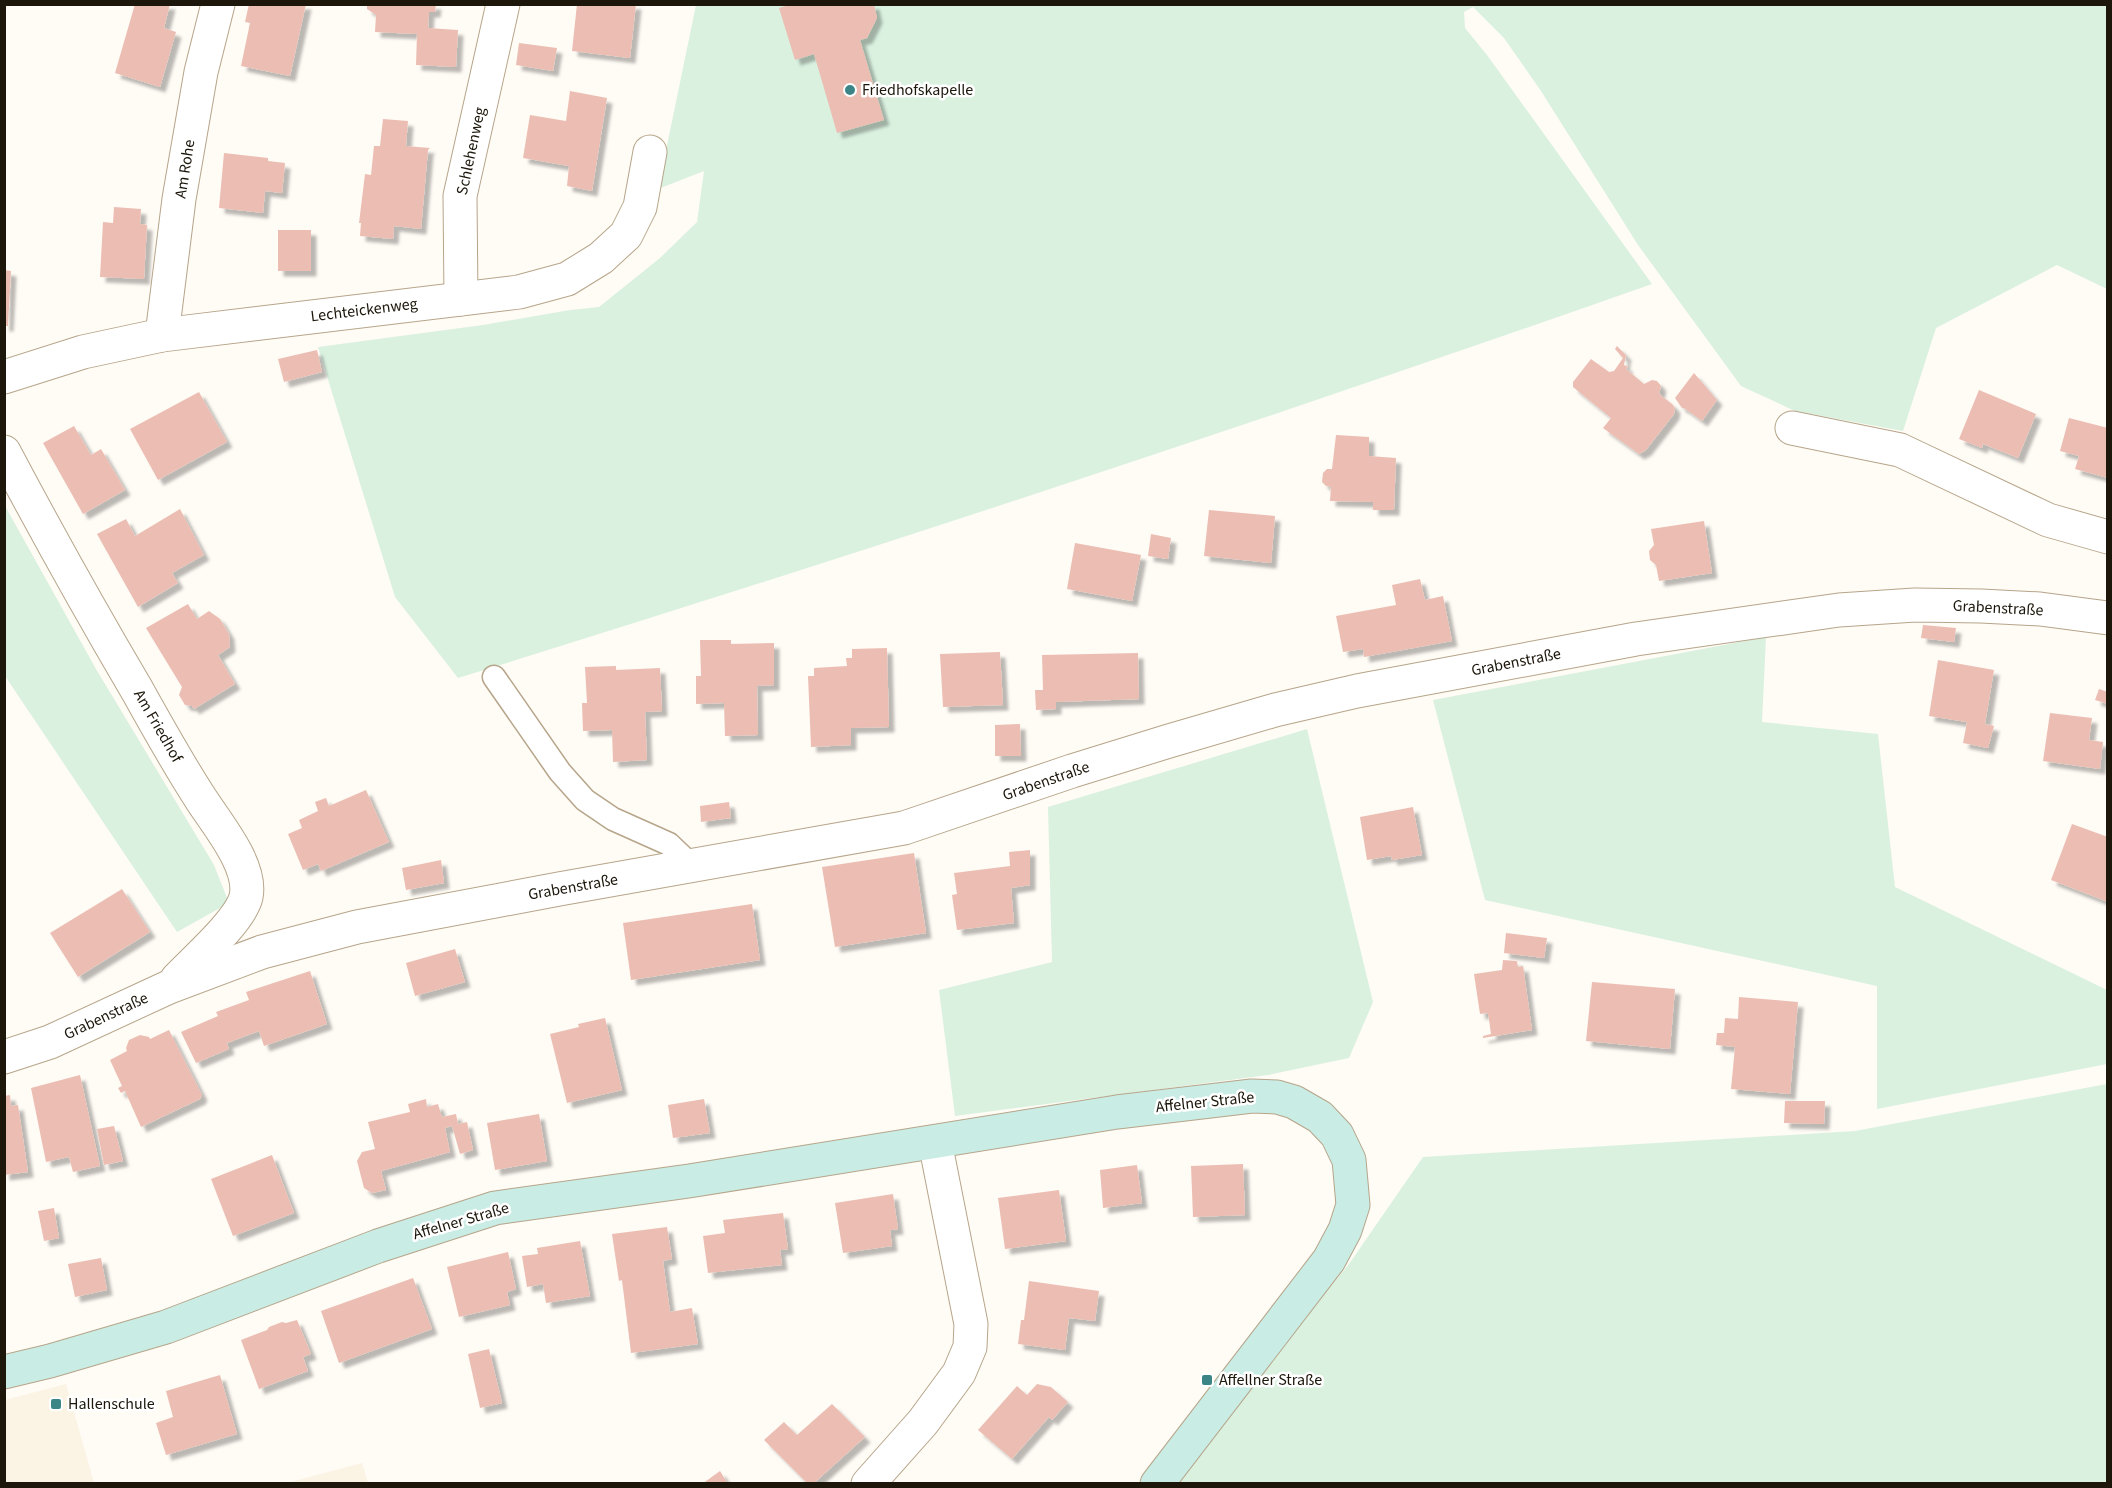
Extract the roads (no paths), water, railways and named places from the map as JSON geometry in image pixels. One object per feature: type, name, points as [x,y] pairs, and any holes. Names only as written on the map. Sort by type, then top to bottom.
[{"type":"main road","name":"Affelner Straße","points":[[4,1372],[166,1327],[378,1246],[495,1208],[700,1179],[1117,1112],[1251,1095],[1277,1097],[1294,1102],[1320,1117],[1337,1135],[1350,1160],[1353,1205],[1345,1230],[1324,1267],[1157,1484]]},
{"type":"street","name":"Am Rohe","points":[[162,335],[179,199],[201,72],[218,4]]},
{"type":"street","name":"Schlehenweg","points":[[460,299],[460,196],[503,4]]},
{"type":"street","name":"Lechteickenweg","points":[[4,377],[83,352],[162,335],[519,292],[567,279],[601,258],[626,235],[640,207],[650,152]]},
{"type":"street","points":[[1792,429],[1900,450],[2048,520],[2108,537]]},
{"type":"street","name":"Am Friedhof","points":[[4,452],[129,676],[197,793],[242,862],[246,881],[246,897],[238,915],[169,987]]},
{"type":"street","name":"Grabenstraße","points":[[4,1057],[50,1042],[169,987],[262,952],[357,927],[904,828],[1072,771],[1275,710],[1357,691],[1636,639],[1839,610],[1916,605],[2040,609],[2108,618]]},
{"type":"street","points":[[868,1484],[924,1422],[959,1373],[970,1347],[971,1324],[935,1142]]},
{"type":"lane","points":[[494,677],[560,772],[585,800],[613,819],[669,844],[692,866]]},
{"type":"place","name":"Friedhofskapelle","points":[[850,90]]},
{"type":"place","name":"Affellner Straße","points":[[1207,1380]]},
{"type":"place","name":"Hallenschule","points":[[56,1404]]}]
